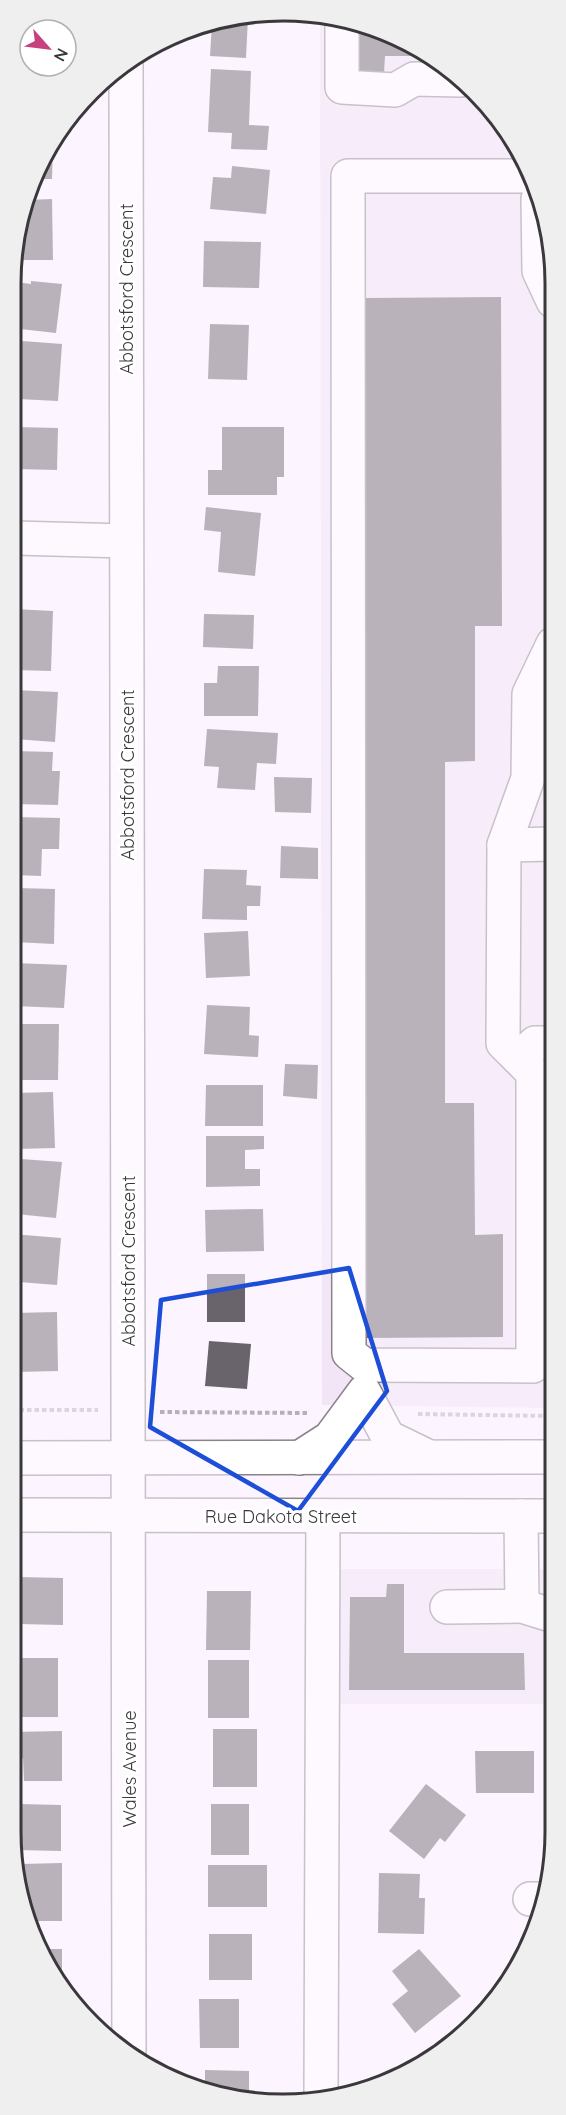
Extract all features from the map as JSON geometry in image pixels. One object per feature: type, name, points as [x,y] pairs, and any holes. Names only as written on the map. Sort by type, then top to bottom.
[{"type":"street","points":[[342,28],[342,87],[395,90],[414,79],[448,80]]},
{"type":"street","name":"Abbotsford Crescent","points":[[126,73],[128,1487]]},
{"type":"street","points":[[429,1458],[388,1437],[364,1378],[349,1353],[348,176],[522,176]]},
{"type":"street","points":[[538,225],[539,271],[545,284]]},
{"type":"street","points":[[21,538],[126,541]]},
{"type":"street","points":[[364,1378],[534,1366],[542,1162],[533,1073],[504,1043],[504,844],[528,778],[529,694],[545,659]]},
{"type":"street","points":[[504,844],[545,844]]},
{"type":"street","points":[[519,1058],[535,1043],[545,1043]]},
{"type":"street","points":[[299,1458],[330,1438],[364,1378]]},
{"type":"street","name":"Rue Dakota Street","points":[[21,1513],[128,1487],[299,1458],[545,1457]]},
{"type":"street","name":"Rue Dakota Street","points":[[21,1460],[128,1487],[323,1516],[536,1516]]},
{"type":"street","name":"Wales Avenue","points":[[128,1487],[129,2044]]},
{"type":"street","points":[[321,2091],[323,1516]]},
{"type":"street","points":[[447,1607],[536,1611],[536,1516]]},
{"type":"path","points":[[21,1410],[108,1411]]},
{"type":"path","points":[[156,1412],[319,1413]]},
{"type":"path","points":[[412,1414],[545,1416]]},
{"type":"highlighted area","points":[[349,1268],[387,1391],[298,1511],[150,1427],[161,1300]]},
{"type":"shaded area","points":[[320,24],[367,35],[414,56],[456,86],[480,110],[501,137],[525,183],[540,232],[545,283],[545,1408],[322,1405]]},
{"type":"shaded area","points":[[337,1569],[545,1569],[545,1704],[337,1704]]},
{"type":"building","points":[[248,23],[246,58],[210,56],[212,31]]},
{"type":"building","points":[[357,32],[414,56],[385,56],[384,73],[357,73]]},
{"type":"building","points":[[211,69],[251,71],[249,125],[269,126],[267,150],[231,149],[232,133],[208,132]]},
{"type":"building","points":[[53,159],[52,179],[43,179]]},
{"type":"building","points":[[232,166],[270,170],[266,214],[210,209],[213,177],[231,178]]},
{"type":"building","points":[[52,199],[53,260],[22,260],[26,232],[35,200]]},
{"type":"building","points":[[204,241],[261,242],[259,288],[203,287]]},
{"type":"building","points":[[31,281],[62,284],[56,333],[21,329],[21,283],[31,284]]},
{"type":"building","points":[[501,297],[502,626],[475,626],[475,761],[445,762],[445,1103],[474,1103],[475,1235],[503,1234],[503,1337],[366,1338],[365,298]]},
{"type":"building","points":[[210,324],[249,325],[247,380],[208,379]]},
{"type":"building","points":[[22,341],[62,344],[58,401],[21,399]]},
{"type":"building","points":[[21,427],[58,428],[57,470],[21,469]]},
{"type":"building","points":[[222,427],[284,427],[284,477],[277,477],[277,495],[208,495],[208,470],[222,470]]},
{"type":"building","points":[[206,507],[261,513],[255,576],[218,572],[221,532],[204,530]]},
{"type":"building","points":[[21,609],[53,611],[51,671],[21,670]]},
{"type":"building","points":[[204,614],[254,615],[253,649],[203,647]]},
{"type":"building","points":[[218,666],[259,666],[258,716],[204,716],[204,683],[217,683]]},
{"type":"building","points":[[21,690],[58,692],[55,742],[21,740]]},
{"type":"building","points":[[207,729],[278,733],[276,764],[257,763],[255,790],[217,788],[219,767],[204,766]]},
{"type":"building","points":[[21,751],[53,752],[52,771],[60,771],[58,805],[21,804]]},
{"type":"building","points":[[274,777],[312,778],[311,813],[275,812]]},
{"type":"building","points":[[21,817],[60,818],[59,849],[42,849],[41,876],[21,875]]},
{"type":"building","points":[[281,846],[318,848],[318,879],[280,878]]},
{"type":"building","points":[[204,869],[247,870],[246,885],[261,886],[260,906],[247,906],[247,920],[202,919]]},
{"type":"building","points":[[21,888],[55,889],[54,944],[21,942]]},
{"type":"building","points":[[248,931],[250,976],[206,978],[204,933]]},
{"type":"building","points":[[21,963],[67,965],[64,1008],[21,1006]]},
{"type":"building","points":[[207,1005],[250,1007],[249,1035],[259,1036],[258,1057],[204,1054]]},
{"type":"building","points":[[21,1024],[59,1024],[58,1080],[21,1080]]},
{"type":"building","points":[[285,1064],[318,1065],[317,1099],[283,1096]]},
{"type":"building","points":[[206,1085],[263,1085],[263,1126],[205,1126]]},
{"type":"building","points":[[53,1092],[55,1148],[21,1149],[21,1093]]},
{"type":"building","points":[[206,1136],[264,1136],[264,1149],[245,1150],[245,1169],[260,1169],[260,1186],[206,1187]]},
{"type":"building","points":[[21,1159],[62,1162],[56,1218],[21,1214]]},
{"type":"building","points":[[263,1209],[264,1251],[206,1252],[205,1210]]},
{"type":"building","points":[[21,1235],[61,1238],[57,1285],[21,1282]]},
{"type":"building","points":[[207,1274],[245,1274],[245,1322],[207,1322]]},
{"type":"building","points":[[57,1312],[58,1371],[21,1372],[21,1313]]},
{"type":"building","points":[[209,1341],[251,1344],[247,1389],[205,1386]]},
{"type":"building","points":[[21,1577],[63,1578],[63,1625],[21,1624]]},
{"type":"building","points":[[387,1584],[404,1584],[404,1653],[524,1653],[525,1690],[349,1690],[350,1597],[386,1597]]},
{"type":"building","points":[[207,1591],[251,1591],[250,1650],[206,1650]]},
{"type":"building","points":[[21,1658],[58,1658],[58,1717],[21,1717]]},
{"type":"building","points":[[208,1660],[249,1660],[249,1718],[208,1718]]},
{"type":"building","points":[[213,1729],[257,1729],[257,1787],[213,1787]]},
{"type":"building","points":[[62,1731],[62,1781],[24,1781],[21,1732]]},
{"type":"building","points":[[475,1751],[534,1751],[534,1793],[476,1793]]},
{"type":"building","points":[[426,1784],[466,1815],[445,1842],[440,1838],[424,1859],[389,1831]]},
{"type":"building","points":[[21,1804],[61,1805],[61,1851],[22,1850]]},
{"type":"building","points":[[211,1804],[249,1804],[249,1855],[211,1855]]},
{"type":"building","points":[[62,1863],[62,1921],[37,1921],[23,1864]]},
{"type":"building","points":[[208,1865],[267,1865],[267,1907],[208,1907]]},
{"type":"building","points":[[379,1873],[420,1874],[419,1898],[425,1898],[424,1934],[378,1933]]},
{"type":"building","points":[[209,1934],[252,1934],[252,1980],[209,1980]]},
{"type":"building","points":[[49,1949],[62,1949],[62,1973]]},
{"type":"building","points":[[419,1949],[461,1996],[415,2033],[392,2004],[408,1991],[392,1971]]},
{"type":"building","points":[[199,1999],[239,1999],[239,2048],[200,2048]]},
{"type":"building","points":[[205,2070],[249,2071],[249,2092],[205,2082]]}]
